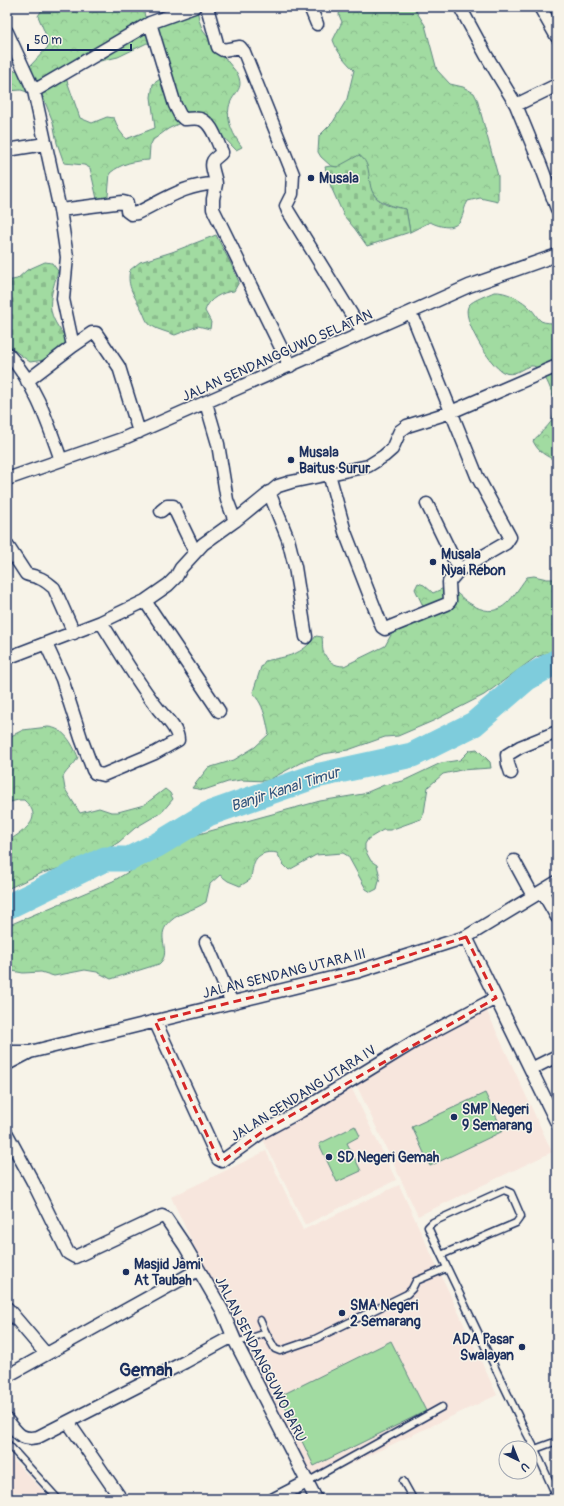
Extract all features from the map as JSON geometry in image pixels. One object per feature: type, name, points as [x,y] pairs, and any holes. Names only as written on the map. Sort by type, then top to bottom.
[{"type":"street","points":[[34,91],[150,23],[194,7]]},
{"type":"street","points":[[207,7],[218,47],[223,50],[240,47],[244,52],[293,174],[292,194],[286,206],[288,211],[363,333]]},
{"type":"street","points":[[310,7],[317,24]]},
{"type":"street","points":[[460,7],[486,55],[516,105],[552,182],[557,209]]},
{"type":"street","points":[[540,7],[557,37]]},
{"type":"street","points":[[150,23],[175,105],[180,115],[184,119],[198,118],[206,121],[210,126],[222,152],[214,159],[212,164],[216,184],[213,199],[213,210],[290,366]]},
{"type":"street","points":[[7,32],[34,91],[60,210],[67,257],[63,299],[73,346]]},
{"type":"street","points":[[516,105],[557,85]]},
{"type":"street","points":[[7,150],[45,144]]},
{"type":"street","points":[[60,210],[123,202],[126,203],[127,211],[131,214],[194,186],[216,184]]},
{"type":"street","name":"JALAN SENDANGGUWO SELATAN","points":[[7,479],[140,432],[469,286],[557,255]]},
{"type":"street","points":[[329,474],[348,539],[376,614],[384,629],[447,604],[450,601],[449,582],[459,570],[506,543],[510,537],[477,476],[411,312]]},
{"type":"street","points":[[27,381],[73,346],[92,333],[96,333],[119,367],[140,432]]},
{"type":"street","points":[[7,353],[27,381],[45,415],[61,460]]},
{"type":"street","points":[[7,658],[101,622],[145,601],[168,585],[203,544],[235,521],[278,486],[368,466],[392,449],[400,431],[403,428],[451,412],[557,366]]},
{"type":"street","points":[[206,403],[218,444],[227,500],[235,521]]},
{"type":"street","points":[[269,492],[288,539],[306,637]]},
{"type":"street","points":[[428,504],[459,570]]},
{"type":"street","points":[[161,511],[167,506],[173,506],[195,552]]},
{"type":"street","points":[[7,545],[26,574],[39,577],[48,582],[54,588],[74,633]]},
{"type":"street","points":[[145,601],[219,711]]},
{"type":"street","points":[[46,644],[62,679],[93,770],[95,773],[103,775],[155,754],[178,740],[174,729],[142,689],[101,622]]},
{"type":"street","points":[[511,772],[507,755],[520,747],[557,732]]},
{"type":"street","points":[[514,861],[557,917]]},
{"type":"street","name":"JALAN SENDANG UTARA III","points":[[7,1064],[30,1052],[356,972],[466,937],[557,882]]},
{"type":"street","points":[[466,937],[557,1123]]},
{"type":"street","points":[[206,942],[232,1003]]},
{"type":"street","name":"JALAN SENDANG UTARA IV","points":[[154,1021],[218,1159],[222,1161],[262,1132],[300,1111],[417,1040],[496,998]]},
{"type":"street","points":[[7,1052],[30,1052]]},
{"type":"street","points":[[531,1069],[557,1056]]},
{"type":"street","name":"JALAN SENDANGGUWO BARU","points":[[7,1134],[33,1182],[68,1253],[73,1257],[75,1258],[162,1216],[166,1218],[185,1246],[218,1303],[316,1499]]},
{"type":"street","points":[[7,1376],[198,1270]]},
{"type":"street","points":[[7,1308],[46,1354]]},
{"type":"street","points":[[7,1420],[21,1436],[29,1439],[38,1437],[185,1362],[235,1339]]},
{"type":"street","points":[[68,1422],[121,1499]]},
{"type":"street","points":[[274,1499],[307,1482]]},
{"type":"lane","points":[[441,1255],[516,1223],[521,1216],[511,1193],[504,1190],[430,1224],[428,1227],[447,1268],[531,1440]]},
{"type":"lane","points":[[260,1320],[275,1349],[280,1351],[315,1339],[407,1294],[412,1289],[416,1281],[447,1268]]},
{"type":"lane","points":[[235,1339],[266,1333]]},
{"type":"lane","points":[[307,1482],[442,1407]]},
{"type":"lane","points":[[538,1448],[557,1441]]},
{"type":"lane","points":[[7,1443],[58,1499]]},
{"type":"lane","points":[[538,1456],[556,1496],[547,1499]]},
{"type":"lane","points":[[403,1481],[413,1499]]},
{"type":"highlighted area","points":[[466,937],[496,998],[262,1132],[223,1161],[218,1159],[155,1021],[356,972]]},
{"type":"shaded area","name":"SMP Negeri 9 Semarang","points":[[486,1009],[552,1152],[418,1216],[355,1082]]},
{"type":"shaded area","name":"SD Negeri Gemah","points":[[352,1089],[396,1180],[305,1225],[261,1135]]},
{"type":"shaded area","name":"SMA Negeri 2 Semarang","points":[[266,1151],[303,1230],[399,1185],[497,1395],[306,1485],[171,1197]]},
{"type":"shaded area","points":[[7,1453],[51,1499],[7,1499]]},
{"type":"green space","points":[[50,7],[143,7],[145,17],[153,16],[173,7],[197,7],[199,20],[203,31],[237,73],[239,79],[239,88],[231,102],[228,113],[231,128],[242,147],[236,150],[205,118],[192,117],[168,129],[153,140],[150,146],[149,160],[128,163],[110,173],[108,196],[103,200],[97,199],[90,168],[84,165],[64,163],[57,143],[53,122],[43,97],[21,90],[7,91],[7,73],[30,66],[48,47],[45,33],[38,16],[42,10],[49,9]],"holes":[[[147,43],[160,48],[163,77],[153,84],[151,97],[155,128],[126,139],[119,130],[114,118],[107,117],[92,123],[80,118],[66,78],[96,62],[118,57]]]},
{"type":"green space","points":[[340,7],[410,7],[416,11],[425,25],[437,70],[450,84],[463,87],[474,93],[477,99],[498,176],[498,202],[480,198],[468,201],[461,219],[455,225],[447,227],[430,222],[410,232],[406,209],[392,206],[376,197],[372,192],[369,177],[343,165],[337,167],[331,166],[321,157],[318,152],[319,136],[333,122],[347,99],[354,70],[342,56],[333,40],[342,22],[339,15]]},
{"type":"green space","points":[[359,155],[365,160],[373,194],[387,205],[406,209],[410,232],[367,246],[344,216],[331,187],[325,167],[337,167]]},
{"type":"green space","points":[[216,235],[239,282],[234,291],[216,297],[209,303],[205,311],[211,322],[210,329],[198,326],[175,335],[150,325],[130,286],[130,270],[140,262],[172,252]]},
{"type":"green space","points":[[45,262],[52,263],[58,271],[52,292],[52,315],[61,331],[69,341],[59,358],[30,362],[7,345],[7,281],[17,279],[27,270]]},
{"type":"green space","points":[[494,292],[504,293],[519,299],[528,306],[541,321],[547,323],[557,323],[557,461],[537,448],[533,441],[550,423],[554,412],[555,405],[553,395],[544,375],[540,370],[531,366],[511,374],[503,372],[484,352],[472,330],[467,311],[469,305],[477,299]]},
{"type":"green space","points":[[534,576],[547,579],[557,579],[557,648],[549,653],[536,657],[484,695],[433,721],[398,736],[385,737],[348,750],[323,754],[300,763],[267,781],[241,780],[228,782],[204,790],[192,788],[208,768],[234,760],[255,747],[269,734],[263,710],[253,692],[261,667],[265,661],[294,654],[305,648],[316,636],[322,637],[323,651],[327,658],[334,664],[344,666],[385,646],[391,635],[400,625],[421,612],[423,606],[415,589],[418,583],[424,585],[433,593],[446,587],[450,588],[469,603],[480,609],[489,611],[496,610],[503,606],[515,594],[527,577]]},
{"type":"green space","points":[[48,727],[59,730],[67,737],[78,757],[63,777],[65,789],[80,813],[99,808],[111,812],[118,812],[144,805],[165,789],[170,793],[173,799],[162,812],[135,828],[119,842],[108,849],[80,863],[42,873],[7,889],[7,842],[29,825],[33,815],[29,805],[24,800],[7,803],[7,738],[23,730]]},
{"type":"green space","points":[[477,749],[490,762],[491,768],[461,770],[443,774],[428,787],[424,813],[421,819],[390,830],[383,830],[368,839],[365,844],[365,850],[371,861],[377,865],[380,877],[377,889],[371,892],[366,889],[348,856],[343,853],[316,855],[289,870],[283,864],[277,853],[265,853],[260,855],[255,861],[250,880],[240,886],[228,881],[220,875],[210,884],[206,902],[170,921],[164,931],[163,936],[165,951],[163,960],[159,964],[111,979],[97,972],[85,970],[54,976],[41,972],[23,973],[7,970],[7,926],[113,881],[188,837],[320,801],[363,794],[384,785],[403,781],[441,763],[460,760],[470,750]]},
{"type":"green space","points":[[485,1093],[503,1131],[430,1166],[412,1127]]},
{"type":"green space","points":[[355,1126],[360,1136],[347,1143],[361,1171],[337,1182],[319,1144]]},
{"type":"green space","points":[[391,1341],[426,1411],[314,1466],[280,1396]]},
{"type":"waterway","name":"Banjir Kanal Timur","points":[[7,907],[105,859],[129,859],[157,845],[208,814],[316,776],[412,755],[474,724],[526,679],[557,661]]},
{"type":"place","name":"Musala","points":[[311,178]]},
{"type":"place","name":"Musala Baitus Surur","points":[[291,460]]},
{"type":"place","name":"Musala Nyai Rebon","points":[[433,562]]},
{"type":"place","name":"SMP Negeri 9 Semarang","points":[[454,1117]]},
{"type":"place","name":"SD Negeri Gemah","points":[[329,1157]]},
{"type":"place","name":"Masjid Jami' At Taubah","points":[[126,1272]]},
{"type":"place","name":"SMA Negeri 2 Semarang","points":[[342,1313]]},
{"type":"place","name":"ADA Pasar Swalayan","points":[[522,1347]]},
{"type":"district","name":"Gemah","points":[[146,1370]]}]
